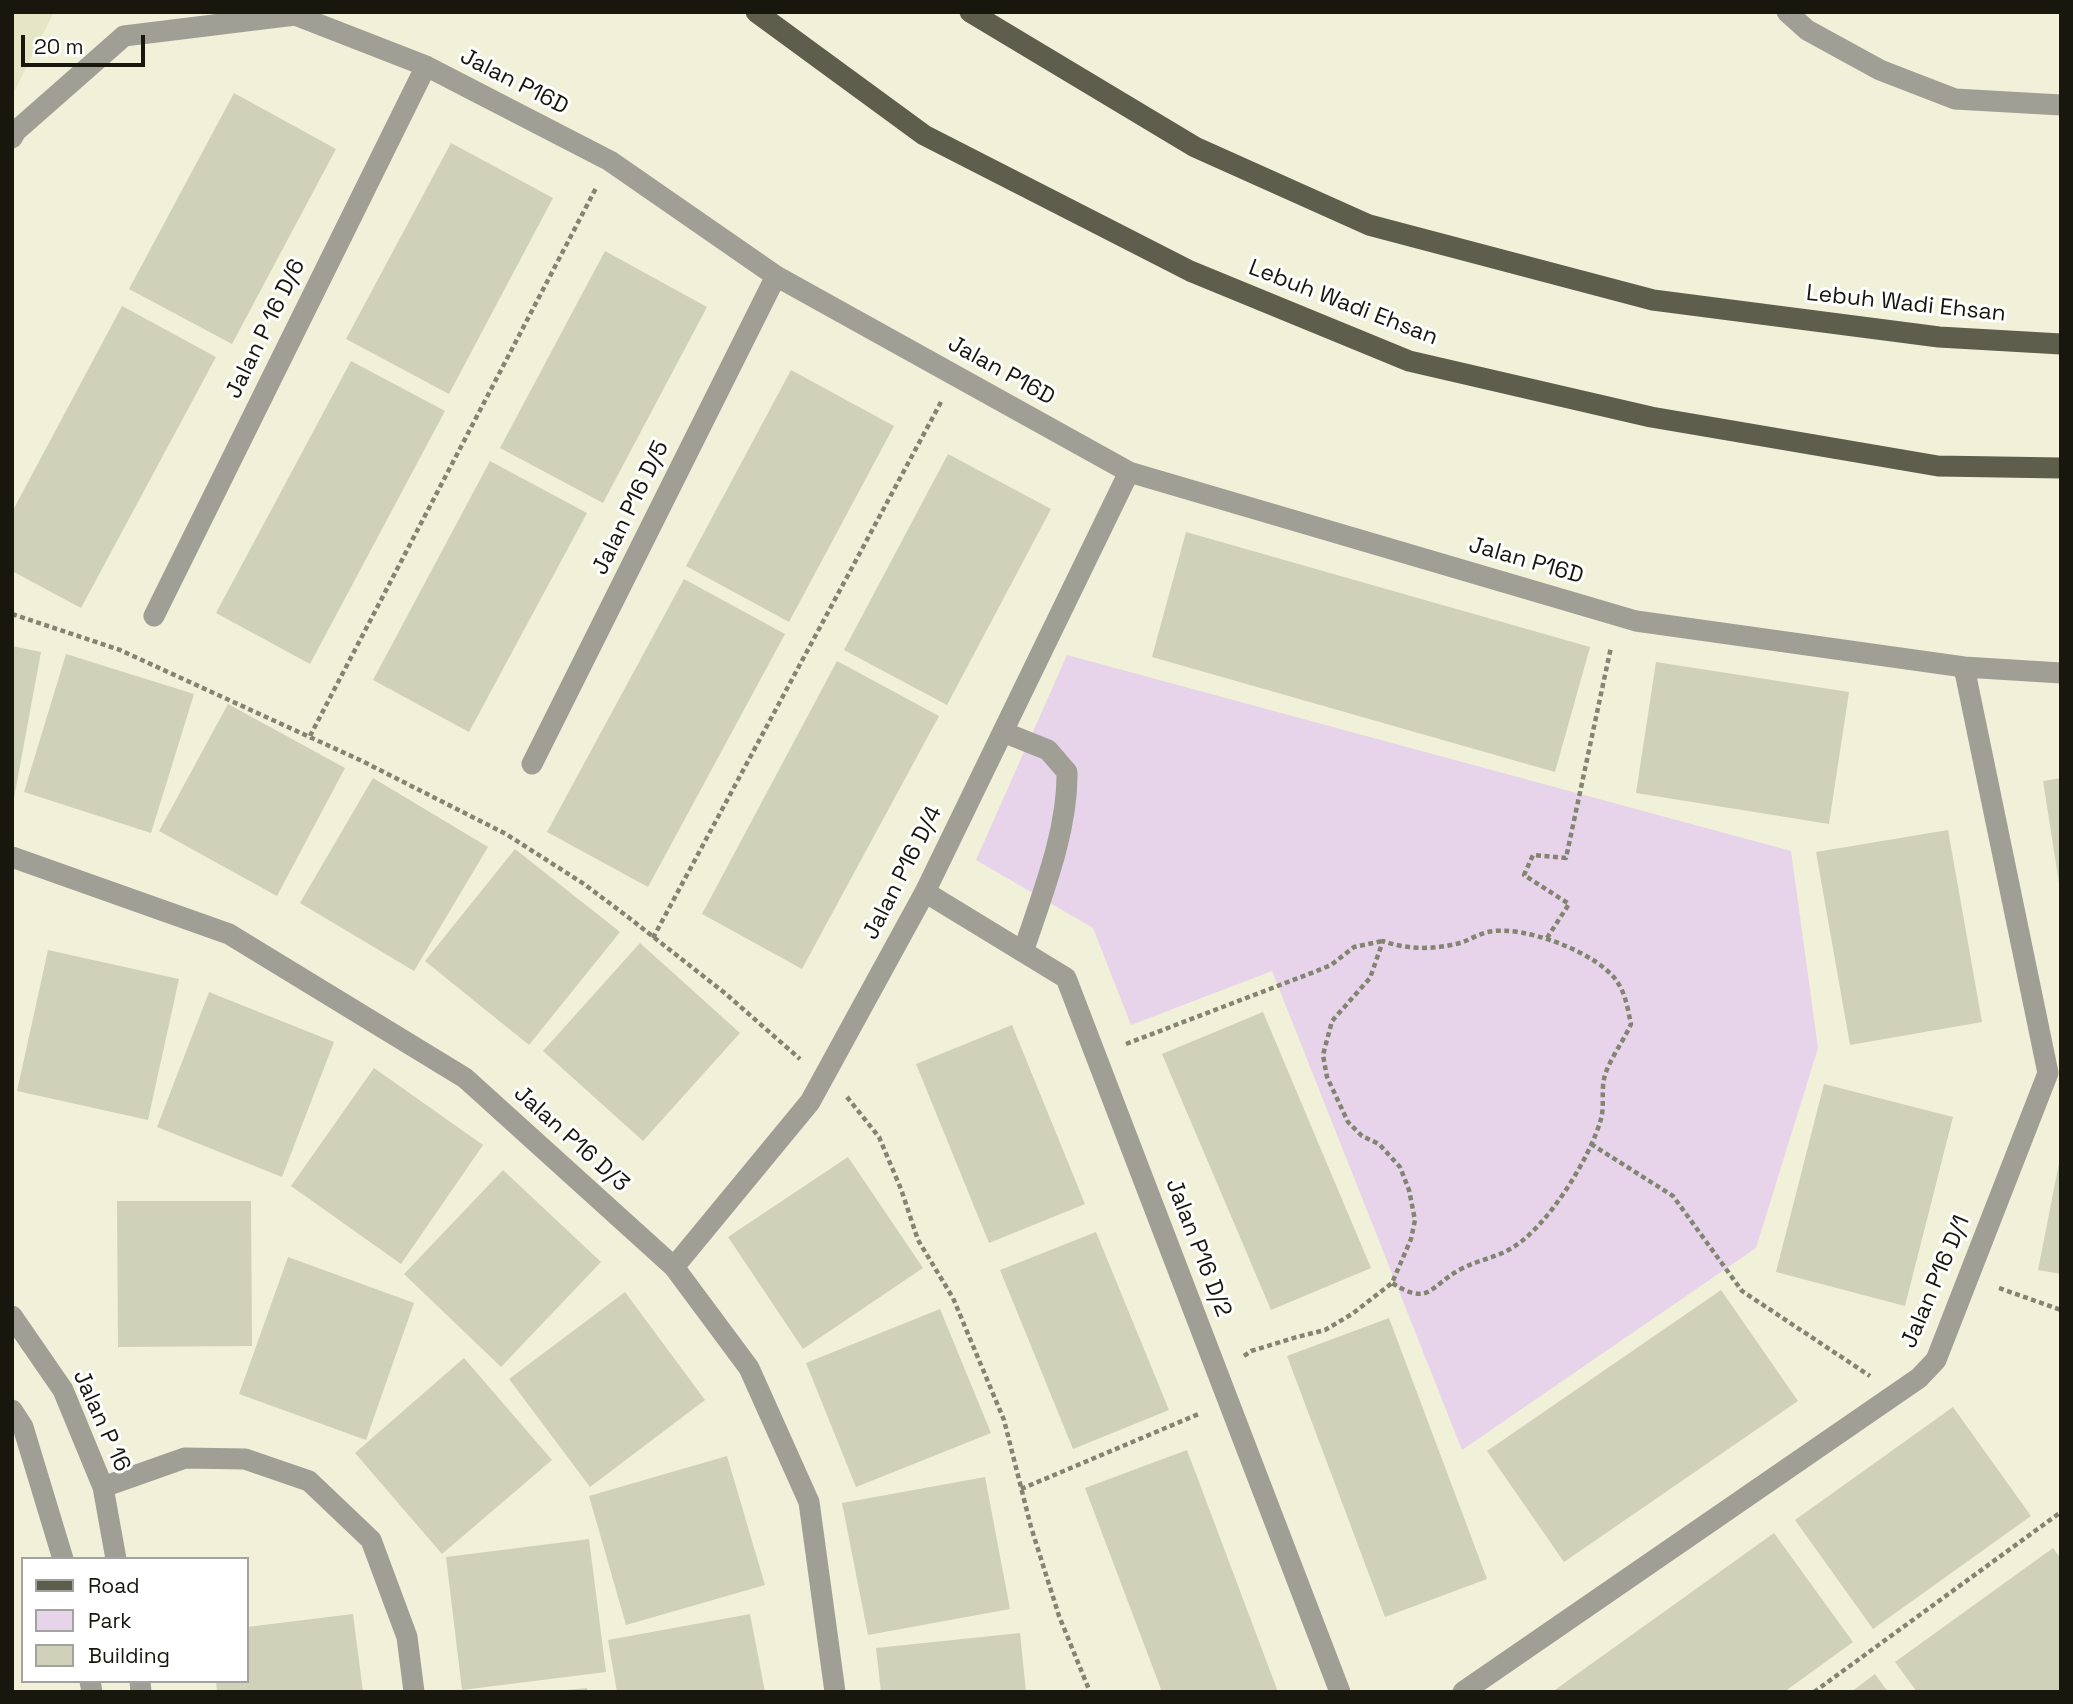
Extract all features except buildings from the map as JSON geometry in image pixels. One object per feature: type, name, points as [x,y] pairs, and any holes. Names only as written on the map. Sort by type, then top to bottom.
[{"type":"main road","name":"Lebuh Wadi Ehsan","points":[[756,12],[924,135],[1189,271],[1409,361],[1651,418],[1938,466],[2061,468]]},
{"type":"main road","name":"Lebuh Wadi Ehsan","points":[[970,12],[1195,147],[1369,225],[1653,300],[1939,337],[2061,344]]},
{"type":"main road","points":[[1939,337],[2061,330]]},
{"type":"main road","points":[[1938,466],[2061,480]]},
{"type":"street","points":[[1787,12],[1807,30],[1880,70],[1955,99],[2061,105]]},
{"type":"street","name":"Jalan P16D","points":[[12,138],[16,131],[124,36],[295,15],[426,66],[610,161],[776,275],[1129,472],[1636,621],[1964,667],[2061,673]]},
{"type":"street","name":"Jalan P 16 D/6","points":[[154,616],[426,66]]},
{"type":"street","name":"Jalan P16 D/5","points":[[532,764],[776,275]]},
{"type":"street","name":"Jalan P16 D/4","points":[[674,1267],[810,1102],[925,892],[1129,472]]},
{"type":"street","name":"Jalan P16 D/1","points":[[1463,1692],[1919,1378],[1936,1360],[2048,1073],[1964,667]]},
{"type":"street","points":[[1003,732],[1048,750],[1067,772],[1068,800],[1044,891],[1023,952]]},
{"type":"street","name":"Jalan P16 D/3","points":[[12,857],[229,934],[465,1078],[674,1267],[749,1368],[809,1502],[835,1692]]},
{"type":"street","name":"Jalan P16 D/2","points":[[925,892],[1066,978],[1340,1692]]},
{"type":"street","name":"Jalan P 16","points":[[12,1316],[63,1390],[103,1487],[116,1557]]},
{"type":"street","points":[[12,1410],[23,1427],[62,1557]]},
{"type":"street","points":[[103,1487],[185,1458],[245,1459],[309,1481],[371,1540],[407,1637],[414,1692]]},
{"type":"path","points":[[310,736],[610,161]]},
{"type":"path","points":[[653,938],[956,375]]},
{"type":"path","points":[[12,614],[120,650],[310,736],[506,834],[584,884],[726,994],[763,1029],[852,1100],[878,1138],[901,1189],[918,1240],[953,1298],[1004,1420],[1021,1489],[1059,1616],[1090,1692]]},
{"type":"path","points":[[1547,939],[1569,904],[1524,875],[1533,855],[1566,858],[1618,615]]},
{"type":"path","points":[[1096,1055],[1332,965],[1354,947],[1383,941],[1400,947],[1447,947],[1486,932],[1508,930],[1547,939],[1601,965],[1618,983],[1631,1024],[1606,1072],[1601,1094],[1602,1115],[1591,1144],[1562,1195],[1532,1234],[1498,1257],[1474,1262],[1421,1296],[1409,1294],[1392,1283]]},
{"type":"path","points":[[1218,1373],[1251,1351],[1325,1330],[1352,1314],[1392,1283],[1411,1239],[1415,1220],[1409,1190],[1400,1167],[1379,1144],[1362,1136],[1348,1122],[1327,1077],[1323,1055],[1332,1021],[1370,978],[1383,941]]},
{"type":"path","points":[[1591,1144],[1673,1196],[1742,1291],[1897,1393]]},
{"type":"path","points":[[1968,1277],[2061,1310]]},
{"type":"path","points":[[1021,1489],[1229,1402]]},
{"type":"path","points":[[1814,1692],[2061,1512]]},
{"type":"shaded area","points":[[12,12],[54,12],[12,96]]},
{"type":"green space","points":[[1067,655],[1791,851],[1818,1048],[1756,1248],[1462,1450],[1272,971],[1131,1025],[1093,928],[976,860]]}]
